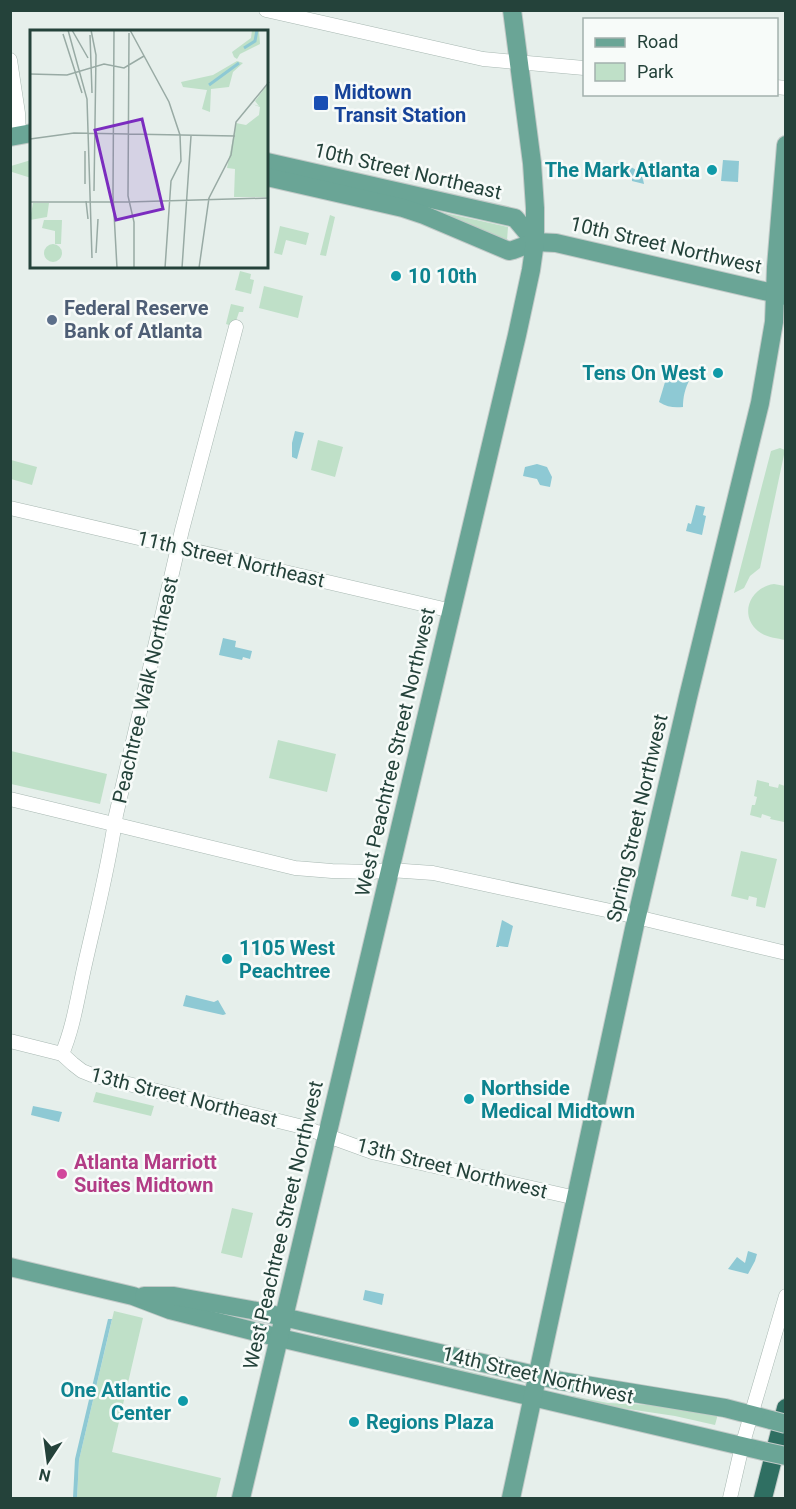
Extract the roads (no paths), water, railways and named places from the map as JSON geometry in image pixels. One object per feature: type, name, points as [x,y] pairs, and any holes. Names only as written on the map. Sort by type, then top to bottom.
[{"type":"highway","points":[[763,1498],[786,1408]]},
{"type":"main road","name":"West Peachtree Street Northwest","points":[[241,1498],[518,335],[531,270],[535,242],[532,163],[512,10]]},
{"type":"main road","name":"Spring Street Northwest","points":[[511,1498],[637,917],[760,403],[780,295],[786,145]]},
{"type":"main road","name":"10th Street Northeast","points":[[268,162],[515,218],[535,242],[509,250],[403,208],[268,177]]},
{"type":"main road","name":"10th Street Northwest","points":[[535,242],[556,243],[780,295]]},
{"type":"main road","points":[[10,1268],[133,1296]]},
{"type":"main road","name":"14th Street Northwest","points":[[133,1296],[174,1296],[257,1311],[538,1376],[725,1408],[778,1422]]},
{"type":"main road","name":"14th Street Northwest","points":[[133,1296],[170,1310],[280,1338],[786,1456]]},
{"type":"street","points":[[266,10],[483,59],[583,68]]},
{"type":"street","points":[[10,60],[20,135]]},
{"type":"street","name":"Peachtree Walk Northeast","points":[[62,1054],[113,842],[178,547],[236,327]]},
{"type":"street","name":"11th Street Northeast","points":[[10,508],[452,611]]},
{"type":"street","points":[[10,800],[295,868],[434,873],[637,917],[786,953]]},
{"type":"street","name":"13th Street Northeast","points":[[10,1041],[62,1054],[72,1064],[92,1075],[303,1127],[327,1135]]},
{"type":"street","name":"13th Street Northwest","points":[[327,1135],[372,1152],[576,1198]]},
{"type":"street","points":[[730,1498],[742,1446],[786,1296]]},
{"type":"water","points":[[723,160],[739,161],[738,182],[721,181]]},
{"type":"water","points":[[619,163],[636,170],[644,184],[632,181],[632,178],[608,172],[608,165]]},
{"type":"water","points":[[674,372],[690,379],[683,407],[671,407],[659,402],[665,382],[665,373]]},
{"type":"water","points":[[295,431],[304,433],[297,459],[292,457]]},
{"type":"water","points":[[537,464],[547,467],[552,477],[550,487],[540,485],[537,479],[523,476],[525,467]]},
{"type":"water","points":[[696,505],[705,507],[703,515],[706,516],[702,535],[686,531],[688,523],[691,524]]},
{"type":"water","points":[[223,638],[236,641],[235,647],[252,651],[250,659],[243,657],[242,660],[219,655]]},
{"type":"water","points":[[502,920],[513,926],[508,947],[496,947]]},
{"type":"water","points":[[186,995],[214,1002],[218,1000],[226,1014],[183,1006]]},
{"type":"water","points":[[33,1106],[62,1112],[59,1122],[31,1115]]},
{"type":"water","points":[[748,1251],[757,1254],[748,1274],[728,1269],[737,1257],[745,1263]]},
{"type":"water","points":[[365,1290],[384,1294],[382,1305],[363,1300]]},
{"type":"water","points":[[108,1319],[112,1319],[79,1460],[77,1498],[73,1498],[75,1459]]},
{"type":"place","name":"Midtown Transit Station","points":[[321,103]]},
{"type":"place","name":"The Mark Atlanta","points":[[712,170]]},
{"type":"place","name":"10 10th","points":[[396,276]]},
{"type":"place","name":"Federal Reserve Bank of Atlanta","points":[[52,320]]},
{"type":"place","name":"Tens On West","points":[[718,373]]},
{"type":"place","name":"1105 West Peachtree","points":[[227,959]]},
{"type":"place","name":"Northside Medical Midtown","points":[[469,1099]]},
{"type":"place","name":"Atlanta Marriott Suites Midtown","points":[[62,1174]]},
{"type":"place","name":"One Atlantic Center","points":[[183,1401]]},
{"type":"place","name":"Regions Plaza","points":[[354,1422]]}]
